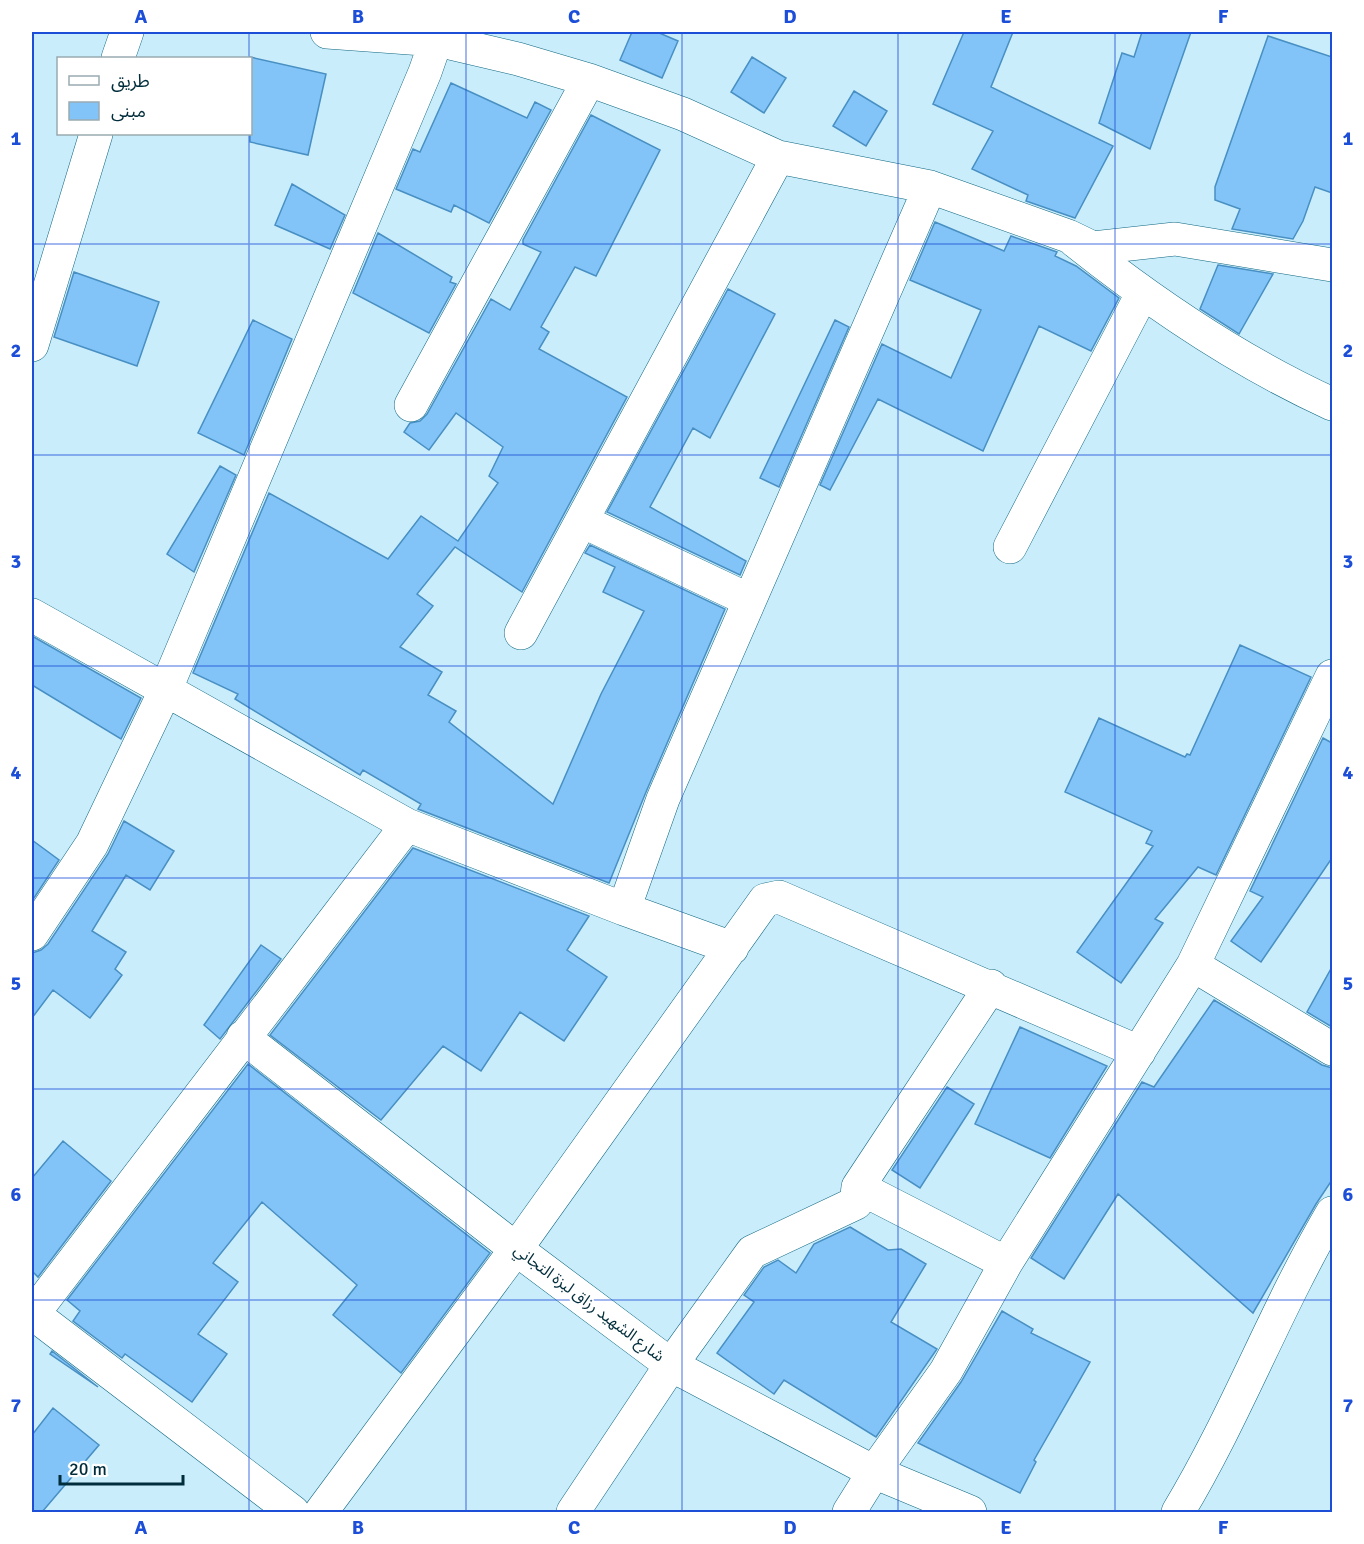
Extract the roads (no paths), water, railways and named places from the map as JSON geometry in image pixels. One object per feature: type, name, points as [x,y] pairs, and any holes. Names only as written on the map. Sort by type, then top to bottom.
[{"type":"street","points":[[118,57],[126,32]]},
{"type":"street","points":[[327,32],[438,36],[589,80],[683,114],[778,157],[930,187],[1068,236],[1093,248],[1174,238],[1332,265]]},
{"type":"street","points":[[32,934],[92,844],[165,690],[438,36]]},
{"type":"street","points":[[411,405],[589,80]]},
{"type":"street","points":[[32,345],[96,135]]},
{"type":"street","points":[[520,633],[778,157]]},
{"type":"street","points":[[624,909],[663,799],[930,187]]},
{"type":"street","points":[[1068,236],[1142,294],[1284,382],[1332,404]]},
{"type":"street","points":[[1010,547],[1142,294]]},
{"type":"street","points":[[582,521],[749,600]]},
{"type":"street","points":[[32,615],[407,825],[732,948]]},
{"type":"street","points":[[849,1512],[874,1472],[946,1371],[1006,1263],[1193,965],[1332,676]]},
{"type":"street","points":[[293,1512],[32,1314],[407,825]]},
{"type":"street","points":[[321,1512],[516,1249],[765,900],[779,897],[1139,1052]]},
{"type":"street","points":[[1193,965],[1332,1049]]},
{"type":"street","points":[[573,1512],[671,1365],[752,1252],[856,1203],[858,1187],[991,987]]},
{"type":"street","name":"شارع الشهيد رزاق لبزة التجاني","points":[[243,1037],[516,1249],[671,1365],[874,1472],[970,1512]]},
{"type":"street","points":[[858,1187],[1006,1263]]},
{"type":"street","points":[[1178,1512],[1210,1459],[1247,1379],[1332,1213]]}]
